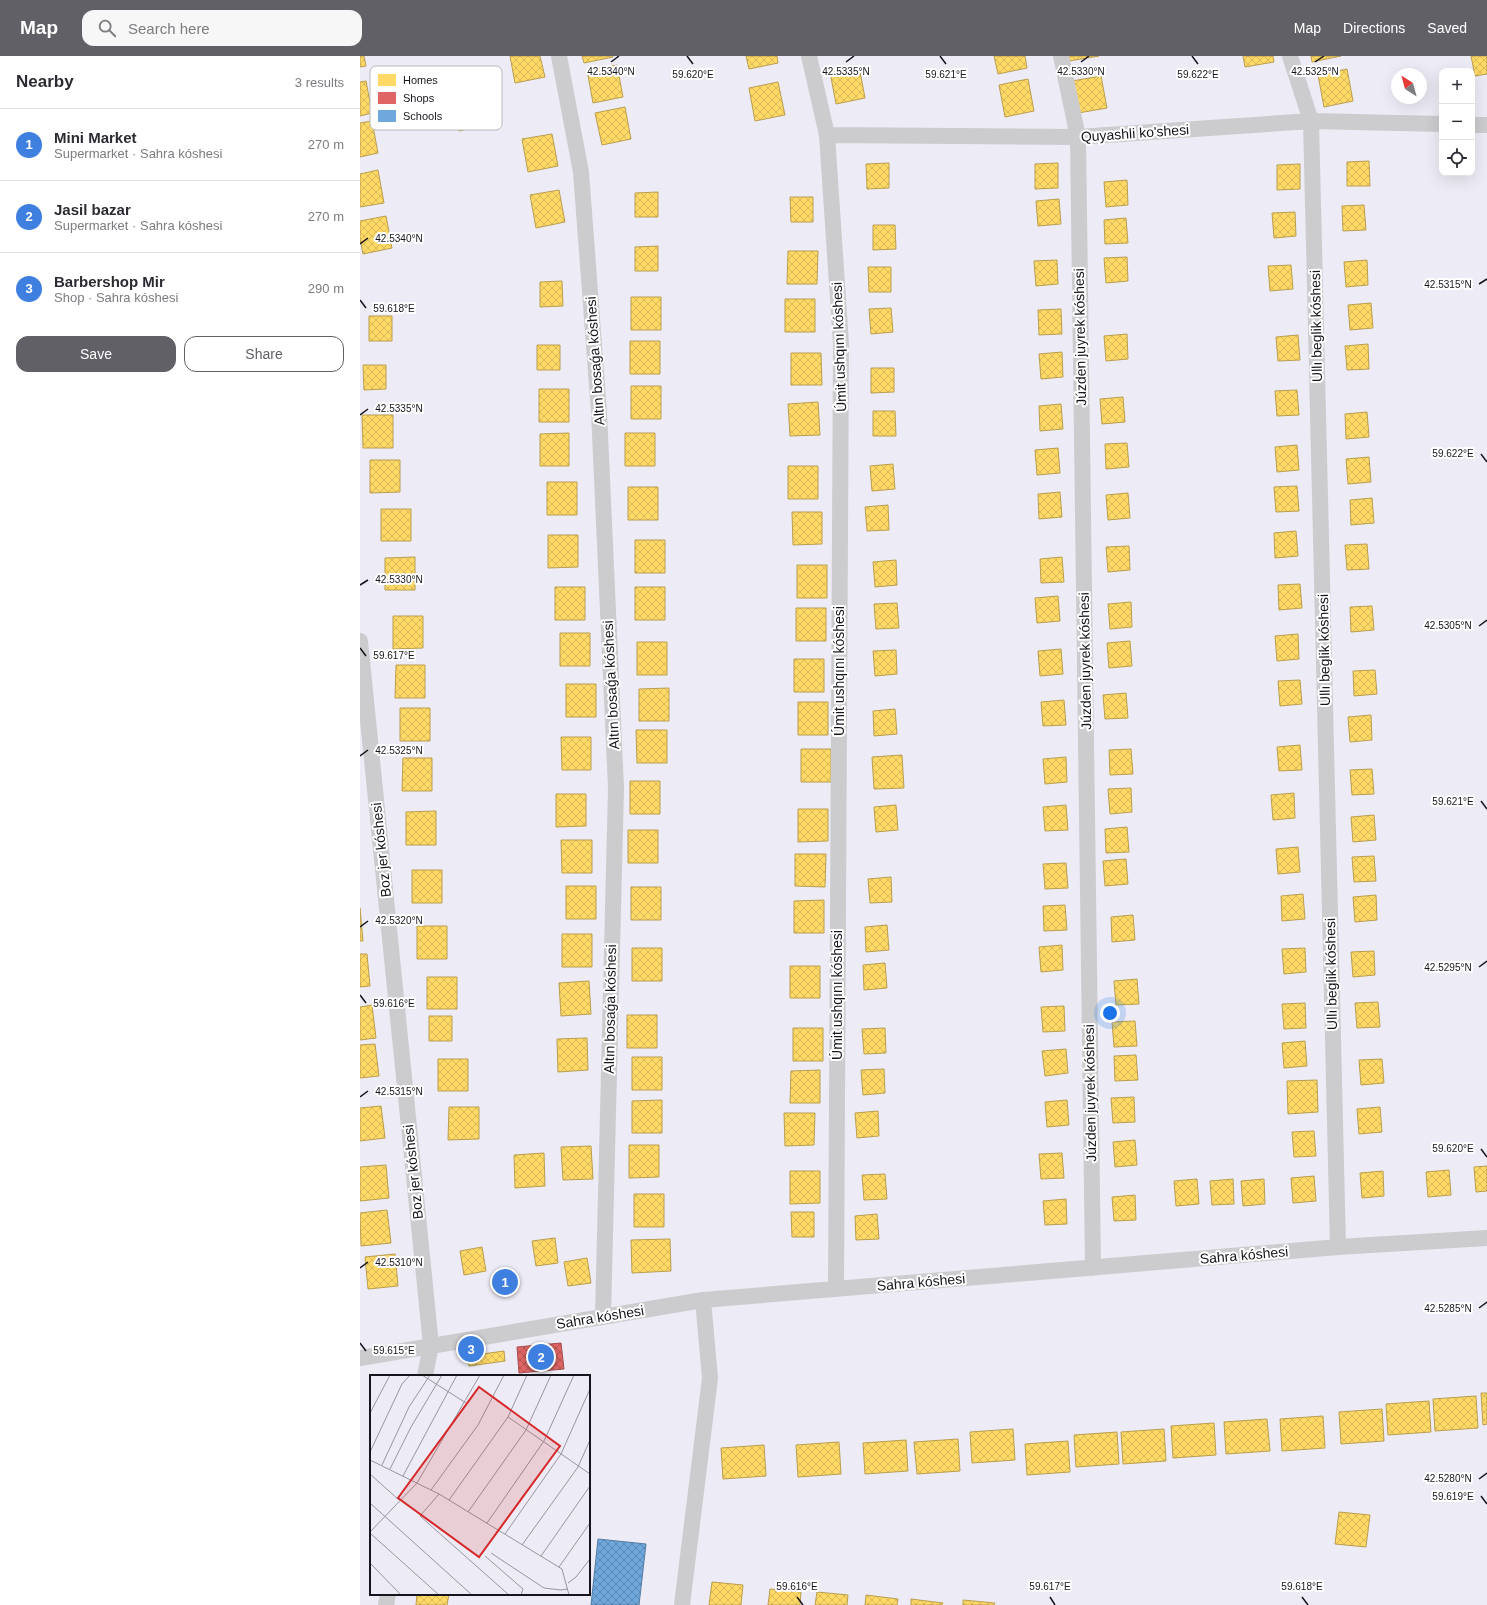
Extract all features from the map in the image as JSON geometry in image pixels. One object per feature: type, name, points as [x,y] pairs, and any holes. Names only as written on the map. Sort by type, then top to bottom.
[{"type":"street","name":"Altın bosaǵa kóshesi","points":[[559,56],[581,172],[599,412],[616,788],[603,1316]]},
{"type":"street","name":"Úmit ushqını kóshesi","points":[[809,56],[827,135],[841,344],[836,1289]]},
{"type":"street","name":"Júzden juyrek kóshesi","points":[[1061,56],[1078,137],[1093,1268]]},
{"type":"street","name":"Ullı beglik kóshesi","points":[[1290,56],[1311,121],[1338,1248]]},
{"type":"street","name":"Quyashli ko'shesi","points":[[827,135],[1078,137],[1311,121],[1439,124]]},
{"type":"street","points":[[1475,125],[1487,126]]},
{"type":"street","name":"Boz jer kóshesi","points":[[360,641],[431,1345],[425,1375]]},
{"type":"street","name":"Sahra kóshesi","points":[[360,1358],[703,1300],[1338,1248],[1487,1238]]},
{"type":"street","points":[[682,1605],[710,1378],[703,1300]]},
{"type":"street","points":[[386,1605],[388,1595]]},
{"type":"building: Homes","points":[[360,56],[364,56],[366,66],[360,67]]},
{"type":"building: Homes","points":[[510,56],[540,56],[545,77],[515,83]]},
{"type":"building: Homes","points":[[582,56],[613,56],[613,57],[584,63]]},
{"type":"building: Homes","points":[[746,56],[777,56],[778,63],[749,69]]},
{"type":"building: Homes","points":[[994,56],[1025,56],[1027,68],[998,74]]},
{"type":"building: Homes","points":[[1068,56],[1099,56],[1069,61]]},
{"type":"building: Homes","points":[[1243,56],[1273,56],[1274,62],[1245,67]]},
{"type":"building: Homes","points":[[1311,56],[1341,56],[1312,62]]},
{"type":"building: Homes","points":[[1471,56],[1487,56],[1487,74],[1475,76],[1475,68],[1473,68]]},
{"type":"building: Homes","points":[[617,65],[623,97],[593,103],[587,70]]},
{"type":"building: Homes","points":[[859,66],[865,98],[836,104],[830,72]]},
{"type":"building: Homes","points":[[1347,69],[1353,101],[1324,107],[1318,75]]},
{"type":"building: Homes","points":[[1101,76],[1107,108],[1078,113],[1072,81]]},
{"type":"building: Homes","points":[[1028,79],[1034,111],[1005,117],[999,85]]},
{"type":"building: Homes","points":[[366,81],[370,102],[370,114],[360,116],[360,82]]},
{"type":"building: Homes","points":[[778,82],[785,115],[755,121],[749,88]]},
{"type":"building: Homes","points":[[625,107],[631,139],[602,145],[595,113]]},
{"type":"building: Homes","points":[[370,121],[370,130],[374,130],[378,153],[360,157],[360,123]]},
{"type":"building: Homes","points":[[552,134],[558,166],[528,172],[522,139]]},
{"type":"building: Homes","points":[[1369,161],[1370,186],[1347,186],[1347,162]]},
{"type":"building: Homes","points":[[889,163],[889,188],[867,189],[866,164]]},
{"type":"building: Homes","points":[[1058,163],[1058,188],[1035,189],[1035,164]]},
{"type":"building: Homes","points":[[1300,164],[1300,189],[1277,190],[1277,165]]},
{"type":"building: Homes","points":[[378,170],[384,203],[360,207],[360,174]]},
{"type":"building: Homes","points":[[1127,180],[1128,205],[1106,207],[1104,182]]},
{"type":"building: Homes","points":[[559,190],[565,222],[536,228],[530,195]]},
{"type":"building: Homes","points":[[658,192],[658,217],[635,217],[635,193]]},
{"type":"building: Homes","points":[[790,197],[813,197],[813,222],[791,222]]},
{"type":"building: Homes","points":[[1059,199],[1061,224],[1038,226],[1036,201]]},
{"type":"building: Homes","points":[[1364,205],[1366,230],[1343,231],[1342,206]]},
{"type":"building: Homes","points":[[1295,212],[1296,236],[1274,238],[1272,213]]},
{"type":"building: Homes","points":[[386,216],[392,248],[363,254],[360,238],[360,221]]},
{"type":"building: Homes","points":[[1126,218],[1128,243],[1105,244],[1104,220]]},
{"type":"building: Homes","points":[[873,225],[895,225],[896,249],[873,250]]},
{"type":"building: Homes","points":[[658,246],[658,271],[635,271],[635,247]]},
{"type":"building: Homes","points":[[788,251],[818,251],[817,284],[787,284]]},
{"type":"building: Homes","points":[[1127,257],[1128,281],[1106,283],[1104,258]]},
{"type":"building: Homes","points":[[1057,260],[1058,284],[1036,286],[1034,261]]},
{"type":"building: Homes","points":[[1367,260],[1368,285],[1346,287],[1344,262]]},
{"type":"building: Homes","points":[[1291,265],[1293,289],[1270,291],[1268,266]]},
{"type":"building: Homes","points":[[868,267],[891,267],[891,292],[869,292]]},
{"type":"building: Homes","points":[[562,281],[563,306],[540,307],[540,282]]},
{"type":"building: Homes","points":[[631,297],[661,297],[661,330],[631,330]]},
{"type":"building: Homes","points":[[785,299],[815,299],[815,332],[785,332]]},
{"type":"building: Homes","points":[[1371,303],[1373,328],[1350,330],[1348,305]]},
{"type":"building: Homes","points":[[891,308],[893,332],[871,334],[869,309]]},
{"type":"building: Homes","points":[[1061,309],[1062,334],[1039,335],[1038,310]]},
{"type":"building: Homes","points":[[369,316],[392,316],[392,341],[369,341]]},
{"type":"building: Homes","points":[[1127,334],[1128,359],[1106,361],[1104,336]]},
{"type":"building: Homes","points":[[1298,335],[1300,360],[1278,361],[1276,337]]},
{"type":"building: Homes","points":[[630,341],[660,341],[660,374],[630,374]]},
{"type":"building: Homes","points":[[1368,344],[1369,369],[1347,370],[1345,346]]},
{"type":"building: Homes","points":[[537,345],[560,345],[560,370],[537,370]]},
{"type":"building: Homes","points":[[1062,352],[1063,377],[1041,379],[1039,354]]},
{"type":"building: Homes","points":[[791,353],[821,353],[822,385],[791,385]]},
{"type":"building: Homes","points":[[363,365],[386,365],[386,389],[364,390]]},
{"type":"building: Homes","points":[[871,368],[894,368],[894,392],[871,393]]},
{"type":"building: Homes","points":[[631,386],[661,386],[661,419],[631,419]]},
{"type":"building: Homes","points":[[539,389],[569,389],[569,422],[539,422]]},
{"type":"building: Homes","points":[[1297,390],[1299,415],[1277,416],[1275,391]]},
{"type":"building: Homes","points":[[1123,397],[1125,422],[1102,424],[1100,399]]},
{"type":"building: Homes","points":[[818,402],[820,435],[790,436],[788,404]]},
{"type":"building: Homes","points":[[1061,404],[1063,429],[1040,431],[1039,406]]},
{"type":"building: Homes","points":[[873,411],[895,411],[896,436],[873,436]]},
{"type":"building: Homes","points":[[1367,412],[1369,437],[1346,439],[1345,414]]},
{"type":"building: Homes","points":[[362,415],[393,415],[393,448],[363,448]]},
{"type":"building: Homes","points":[[569,433],[569,466],[540,466],[540,434]]},
{"type":"building: Homes","points":[[625,433],[655,433],[655,466],[625,466]]},
{"type":"building: Homes","points":[[1127,443],[1129,467],[1106,469],[1105,444]]},
{"type":"building: Homes","points":[[1297,445],[1299,470],[1277,472],[1275,447]]},
{"type":"building: Homes","points":[[1058,448],[1060,473],[1037,475],[1035,450]]},
{"type":"building: Homes","points":[[1369,457],[1371,482],[1348,484],[1346,459]]},
{"type":"building: Homes","points":[[370,460],[400,460],[400,492],[370,493]]},
{"type":"building: Homes","points":[[893,464],[895,489],[872,491],[870,466]]},
{"type":"building: Homes","points":[[788,466],[818,466],[818,499],[788,499]]},
{"type":"building: Homes","points":[[547,482],[577,482],[577,515],[547,515]]},
{"type":"building: Homes","points":[[1297,486],[1299,511],[1276,512],[1274,487]]},
{"type":"building: Homes","points":[[628,487],[658,487],[658,520],[628,520]]},
{"type":"building: Homes","points":[[1060,492],[1062,517],[1039,519],[1038,494]]},
{"type":"building: Homes","points":[[1128,493],[1130,518],[1108,520],[1106,495]]},
{"type":"building: Homes","points":[[1372,498],[1374,523],[1351,525],[1350,500]]},
{"type":"building: Homes","points":[[888,505],[889,530],[867,531],[865,507]]},
{"type":"building: Homes","points":[[381,509],[411,509],[411,541],[381,541]]},
{"type":"building: Homes","points":[[792,512],[822,512],[822,544],[793,545]]},
{"type":"building: Homes","points":[[1296,531],[1298,556],[1275,558],[1274,533]]},
{"type":"building: Homes","points":[[548,535],[578,535],[578,567],[548,568]]},
{"type":"building: Homes","points":[[635,540],[665,540],[665,573],[635,573]]},
{"type":"building: Homes","points":[[1367,544],[1369,569],[1347,570],[1345,545]]},
{"type":"building: Homes","points":[[1129,546],[1130,570],[1108,572],[1106,547]]},
{"type":"building: Homes","points":[[415,557],[415,590],[385,590],[385,558]]},
{"type":"building: Homes","points":[[1062,557],[1064,582],[1041,583],[1040,559]]},
{"type":"building: Homes","points":[[896,560],[897,585],[875,587],[873,562]]},
{"type":"building: Homes","points":[[797,565],[827,565],[827,598],[797,598]]},
{"type":"building: Homes","points":[[1300,584],[1302,608],[1279,610],[1278,585]]},
{"type":"building: Homes","points":[[555,587],[585,587],[585,620],[555,620]]},
{"type":"building: Homes","points":[[635,587],[665,587],[665,620],[635,620]]},
{"type":"building: Homes","points":[[1058,596],[1060,621],[1037,623],[1035,598]]},
{"type":"building: Homes","points":[[1131,602],[1132,627],[1110,629],[1108,604]]},
{"type":"building: Homes","points":[[897,603],[899,628],[876,629],[874,604]]},
{"type":"building: Homes","points":[[1372,606],[1374,630],[1351,632],[1350,607]]},
{"type":"building: Homes","points":[[796,608],[826,608],[826,641],[796,641]]},
{"type":"building: Homes","points":[[393,616],[423,616],[423,648],[393,649]]},
{"type":"building: Homes","points":[[560,633],[590,633],[590,666],[560,666]]},
{"type":"building: Homes","points":[[1298,634],[1299,659],[1277,661],[1275,636]]},
{"type":"building: Homes","points":[[1130,641],[1132,666],[1109,668],[1107,643]]},
{"type":"building: Homes","points":[[637,642],[667,642],[667,675],[637,675]]},
{"type":"building: Homes","points":[[1061,649],[1063,674],[1040,676],[1038,651]]},
{"type":"building: Homes","points":[[896,650],[897,674],[875,676],[873,651]]},
{"type":"building: Homes","points":[[794,659],[824,659],[824,692],[794,692]]},
{"type":"building: Homes","points":[[396,665],[425,665],[425,698],[395,698]]},
{"type":"building: Homes","points":[[1375,670],[1377,694],[1354,696],[1353,671]]},
{"type":"building: Homes","points":[[1300,680],[1302,704],[1280,706],[1278,681]]},
{"type":"building: Homes","points":[[566,684],[596,684],[596,717],[566,717]]},
{"type":"building: Homes","points":[[669,688],[669,721],[639,721],[639,689]]},
{"type":"building: Homes","points":[[1126,693],[1128,718],[1105,719],[1103,695]]},
{"type":"building: Homes","points":[[1064,700],[1066,725],[1043,726],[1041,702]]},
{"type":"building: Homes","points":[[798,702],[828,702],[828,735],[798,735]]},
{"type":"building: Homes","points":[[400,708],[430,708],[430,741],[400,741]]},
{"type":"building: Homes","points":[[895,709],[897,734],[874,736],[873,711]]},
{"type":"building: Homes","points":[[1371,715],[1372,740],[1350,742],[1348,717]]},
{"type":"building: Homes","points":[[636,730],[667,730],[667,763],[637,763]]},
{"type":"building: Homes","points":[[561,737],[591,737],[591,770],[562,770]]},
{"type":"building: Homes","points":[[1300,745],[1302,770],[1279,771],[1277,747]]},
{"type":"building: Homes","points":[[801,749],[831,749],[831,782],[801,782]]},
{"type":"building: Homes","points":[[1131,749],[1133,774],[1110,775],[1109,750]]},
{"type":"building: Homes","points":[[902,755],[904,788],[874,789],[872,757]]},
{"type":"building: Homes","points":[[1066,757],[1067,782],[1045,784],[1043,759]]},
{"type":"building: Homes","points":[[403,758],[432,758],[432,791],[402,791]]},
{"type":"building: Homes","points":[[1372,769],[1374,794],[1352,795],[1350,770]]},
{"type":"building: Homes","points":[[630,781],[660,781],[660,814],[630,814]]},
{"type":"building: Homes","points":[[1131,788],[1132,812],[1110,814],[1108,789]]},
{"type":"building: Homes","points":[[1294,793],[1295,818],[1273,820],[1271,795]]},
{"type":"building: Homes","points":[[556,794],[586,794],[586,826],[556,827]]},
{"type":"building: Homes","points":[[896,805],[898,830],[876,832],[874,807]]},
{"type":"building: Homes","points":[[1066,805],[1068,830],[1045,831],[1043,807]]},
{"type":"building: Homes","points":[[798,809],[828,809],[828,841],[798,842]]},
{"type":"building: Homes","points":[[436,811],[436,845],[406,845],[406,812]]},
{"type":"building: Homes","points":[[1374,815],[1376,840],[1353,842],[1351,817]]},
{"type":"building: Homes","points":[[1127,827],[1129,852],[1106,853],[1105,829]]},
{"type":"building: Homes","points":[[628,830],[658,830],[658,863],[628,863]]},
{"type":"building: Homes","points":[[561,840],[592,840],[592,873],[562,873]]},
{"type":"building: Homes","points":[[1298,847],[1300,872],[1278,874],[1276,849]]},
{"type":"building: Homes","points":[[795,854],[826,854],[825,887],[795,886]]},
{"type":"building: Homes","points":[[1374,856],[1376,881],[1354,882],[1352,857]]},
{"type":"building: Homes","points":[[1126,859],[1128,884],[1105,886],[1103,861]]},
{"type":"building: Homes","points":[[1066,863],[1068,888],[1045,889],[1043,864]]},
{"type":"building: Homes","points":[[412,870],[442,870],[442,903],[412,903]]},
{"type":"building: Homes","points":[[891,877],[892,902],[870,903],[868,879]]},
{"type":"building: Homes","points":[[566,886],[596,886],[596,919],[566,919]]},
{"type":"building: Homes","points":[[631,887],[661,887],[661,920],[631,920]]},
{"type":"building: Homes","points":[[1303,894],[1305,919],[1282,921],[1281,896]]},
{"type":"building: Homes","points":[[1376,895],[1377,920],[1355,922],[1353,897]]},
{"type":"building: Homes","points":[[824,900],[824,933],[794,933],[794,901]]},
{"type":"building: Homes","points":[[1065,905],[1067,930],[1044,931],[1043,906]]},
{"type":"building: Homes","points":[[360,908],[363,941],[360,941]]},
{"type":"building: Homes","points":[[1133,915],[1135,940],[1112,942],[1111,917]]},
{"type":"building: Homes","points":[[887,925],[889,950],[866,952],[865,927]]},
{"type":"building: Homes","points":[[417,926],[447,926],[447,959],[417,959]]},
{"type":"building: Homes","points":[[562,934],[592,934],[592,967],[562,967]]},
{"type":"building: Homes","points":[[1062,945],[1063,970],[1041,972],[1039,947]]},
{"type":"building: Homes","points":[[632,948],[662,948],[662,981],[632,981]]},
{"type":"building: Homes","points":[[1305,948],[1306,972],[1284,974],[1282,949]]},
{"type":"building: Homes","points":[[1374,951],[1375,975],[1353,977],[1351,952]]},
{"type":"building: Homes","points":[[360,954],[367,954],[370,986],[360,987]]},
{"type":"building: Homes","points":[[885,963],[887,988],[864,990],[863,965]]},
{"type":"building: Homes","points":[[790,966],[820,966],[820,998],[790,998]]},
{"type":"building: Homes","points":[[427,977],[457,977],[457,1009],[427,1009]]},
{"type":"building: Homes","points":[[1137,979],[1139,1004],[1116,1005],[1114,981]]},
{"type":"building: Homes","points":[[589,981],[591,1014],[561,1016],[559,983]]},
{"type":"building: Homes","points":[[1378,1002],[1380,1027],[1357,1028],[1355,1003]]},
{"type":"building: Homes","points":[[1305,1003],[1306,1028],[1284,1029],[1282,1004]]},
{"type":"building: Homes","points":[[372,1005],[376,1038],[360,1040],[360,1007]]},
{"type":"building: Homes","points":[[1064,1006],[1065,1031],[1043,1032],[1041,1007]]},
{"type":"building: Homes","points":[[627,1015],[657,1015],[657,1048],[627,1048]]},
{"type":"building: Homes","points":[[429,1016],[452,1016],[452,1041],[429,1041]]},
{"type":"building: Homes","points":[[1135,1021],[1137,1046],[1114,1047],[1112,1022]]},
{"type":"building: Homes","points":[[793,1028],[823,1028],[823,1061],[793,1061]]},
{"type":"building: Homes","points":[[885,1028],[886,1053],[864,1054],[862,1029]]},
{"type":"building: Homes","points":[[587,1038],[588,1070],[558,1072],[557,1039]]},
{"type":"building: Homes","points":[[1305,1041],[1307,1066],[1284,1068],[1282,1043]]},
{"type":"building: Homes","points":[[375,1044],[379,1076],[360,1078],[360,1045]]},
{"type":"building: Homes","points":[[1066,1049],[1068,1073],[1045,1076],[1042,1051]]},
{"type":"building: Homes","points":[[1136,1055],[1138,1080],[1115,1081],[1114,1056]]},
{"type":"building: Homes","points":[[632,1057],[662,1057],[662,1090],[632,1090]]},
{"type":"building: Homes","points":[[438,1059],[468,1059],[468,1091],[438,1091]]},
{"type":"building: Homes","points":[[1382,1059],[1384,1083],[1361,1085],[1359,1060]]},
{"type":"building: Homes","points":[[884,1069],[885,1093],[863,1095],[861,1070]]},
{"type":"building: Homes","points":[[820,1070],[820,1103],[790,1103],[791,1071]]},
{"type":"building: Homes","points":[[1317,1080],[1318,1112],[1288,1114],[1287,1081]]},
{"type":"building: Homes","points":[[1134,1097],[1135,1122],[1113,1123],[1111,1098]]},
{"type":"building: Homes","points":[[662,1100],[662,1133],[632,1133],[632,1101]]},
{"type":"building: Homes","points":[[1067,1100],[1069,1125],[1047,1127],[1045,1102]]},
{"type":"building: Homes","points":[[381,1106],[385,1138],[360,1141],[360,1108]]},
{"type":"building: Homes","points":[[449,1107],[479,1107],[479,1139],[448,1140]]},
{"type":"building: Homes","points":[[1380,1107],[1382,1132],[1359,1134],[1357,1109]]},
{"type":"building: Homes","points":[[878,1111],[879,1136],[857,1138],[855,1113]]},
{"type":"building: Homes","points":[[784,1113],[815,1113],[814,1145],[785,1146]]},
{"type":"building: Homes","points":[[1314,1131],[1316,1156],[1294,1157],[1292,1132]]},
{"type":"building: Homes","points":[[1135,1140],[1137,1165],[1115,1167],[1113,1142]]},
{"type":"building: Homes","points":[[629,1145],[659,1145],[659,1177],[629,1178]]},
{"type":"building: Homes","points":[[591,1146],[593,1179],[563,1180],[561,1147]]},
{"type":"building: Homes","points":[[544,1153],[545,1186],[515,1188],[514,1155]]},
{"type":"building: Homes","points":[[1062,1153],[1064,1178],[1041,1179],[1039,1154]]},
{"type":"building: Homes","points":[[386,1165],[389,1198],[360,1201],[360,1167]]},
{"type":"building: Homes","points":[[1487,1166],[1487,1191],[1476,1192],[1474,1167]]},
{"type":"building: Homes","points":[[1449,1170],[1451,1195],[1428,1197],[1426,1172]]},
{"type":"building: Homes","points":[[790,1171],[820,1171],[820,1203],[790,1204]]},
{"type":"building: Homes","points":[[1383,1171],[1384,1196],[1362,1198],[1360,1173]]},
{"type":"building: Homes","points":[[885,1174],[887,1199],[864,1200],[862,1175]]},
{"type":"building: Homes","points":[[1314,1176],[1316,1201],[1293,1203],[1291,1178]]},
{"type":"building: Homes","points":[[1197,1179],[1199,1204],[1176,1206],[1174,1181]]},
{"type":"building: Homes","points":[[1233,1179],[1234,1204],[1212,1205],[1210,1181]]},
{"type":"building: Homes","points":[[1264,1179],[1265,1204],[1243,1206],[1241,1181]]},
{"type":"building: Homes","points":[[634,1194],[664,1194],[664,1227],[634,1227]]},
{"type":"building: Homes","points":[[1135,1195],[1136,1220],[1114,1221],[1112,1197]]},
{"type":"building: Homes","points":[[1066,1199],[1067,1224],[1045,1225],[1043,1201]]},
{"type":"building: Homes","points":[[387,1210],[391,1243],[361,1246],[360,1213]]},
{"type":"building: Homes","points":[[791,1212],[814,1212],[814,1237],[792,1237]]},
{"type":"building: Homes","points":[[877,1214],[879,1239],[856,1240],[855,1216]]},
{"type":"building: Homes","points":[[555,1238],[558,1263],[536,1266],[532,1241]]},
{"type":"building: Homes","points":[[670,1239],[671,1271],[632,1273],[631,1240]]},
{"type":"building: Homes","points":[[482,1247],[486,1271],[464,1275],[460,1251]]},
{"type":"building: Homes","points":[[395,1254],[398,1286],[368,1289],[365,1257]]},
{"type":"building: Homes","points":[[587,1258],[591,1283],[568,1286],[564,1262]]},
{"type":"building: Homes","points":[[504,1351],[505,1361],[469,1366],[468,1356]]},
{"type":"building: Homes","points":[[1481,1393],[1487,1393],[1487,1424],[1483,1425]]},
{"type":"building: Homes","points":[[1476,1396],[1478,1428],[1435,1431],[1433,1399]]},
{"type":"building: Homes","points":[[1429,1401],[1431,1432],[1388,1435],[1386,1404]]},
{"type":"building: Homes","points":[[1382,1409],[1384,1441],[1341,1444],[1339,1412]]},
{"type":"building: Homes","points":[[1323,1416],[1325,1448],[1282,1451],[1280,1419]]},
{"type":"building: Homes","points":[[1267,1419],[1270,1451],[1226,1454],[1224,1422]]},
{"type":"building: Homes","points":[[1214,1423],[1216,1455],[1173,1458],[1171,1426]]},
{"type":"building: Homes","points":[[1013,1429],[1015,1460],[972,1463],[970,1432]]},
{"type":"building: Homes","points":[[1164,1429],[1166,1461],[1123,1464],[1121,1432]]},
{"type":"building: Homes","points":[[1117,1432],[1119,1464],[1076,1467],[1074,1435]]},
{"type":"building: Homes","points":[[958,1439],[960,1471],[917,1474],[914,1442]]},
{"type":"building: Homes","points":[[906,1440],[908,1471],[865,1474],[863,1443]]},
{"type":"building: Homes","points":[[1068,1441],[1070,1472],[1027,1475],[1025,1444]]},
{"type":"building: Homes","points":[[839,1442],[841,1474],[798,1477],[796,1445]]},
{"type":"building: Homes","points":[[764,1445],[766,1476],[723,1479],[721,1448]]},
{"type":"building: Homes","points":[[1339,1512],[1370,1515],[1366,1547],[1335,1544]]},
{"type":"building: Homes","points":[[712,1582],[743,1585],[741,1605],[709,1605]]},
{"type":"building: Homes","points":[[770,1589],[801,1592],[800,1605],[768,1605]]},
{"type":"building: Homes","points":[[817,1592],[848,1595],[847,1605],[815,1605]]},
{"type":"building: Homes","points":[[417,1595],[449,1595],[447,1605],[416,1605]]},
{"type":"building: Homes","points":[[866,1595],[898,1599],[897,1605],[865,1605]]},
{"type":"building: Homes","points":[[911,1599],[943,1603],[942,1605],[911,1605]]},
{"type":"building: Homes","points":[[963,1600],[995,1603],[994,1605],[963,1605]]},
{"type":"building: Shops","points":[[561,1343],[564,1369],[519,1373],[517,1347]]},
{"type":"building: Schools","points":[[598,1539],[646,1544],[639,1605],[591,1605]]},
{"type":"place","name":"Mini Market","points":[[505,1282]]},
{"type":"place","name":"Barbershop Mir","points":[[471,1349]]},
{"type":"place","name":"Jasil bazar","points":[[541,1357]]}]
